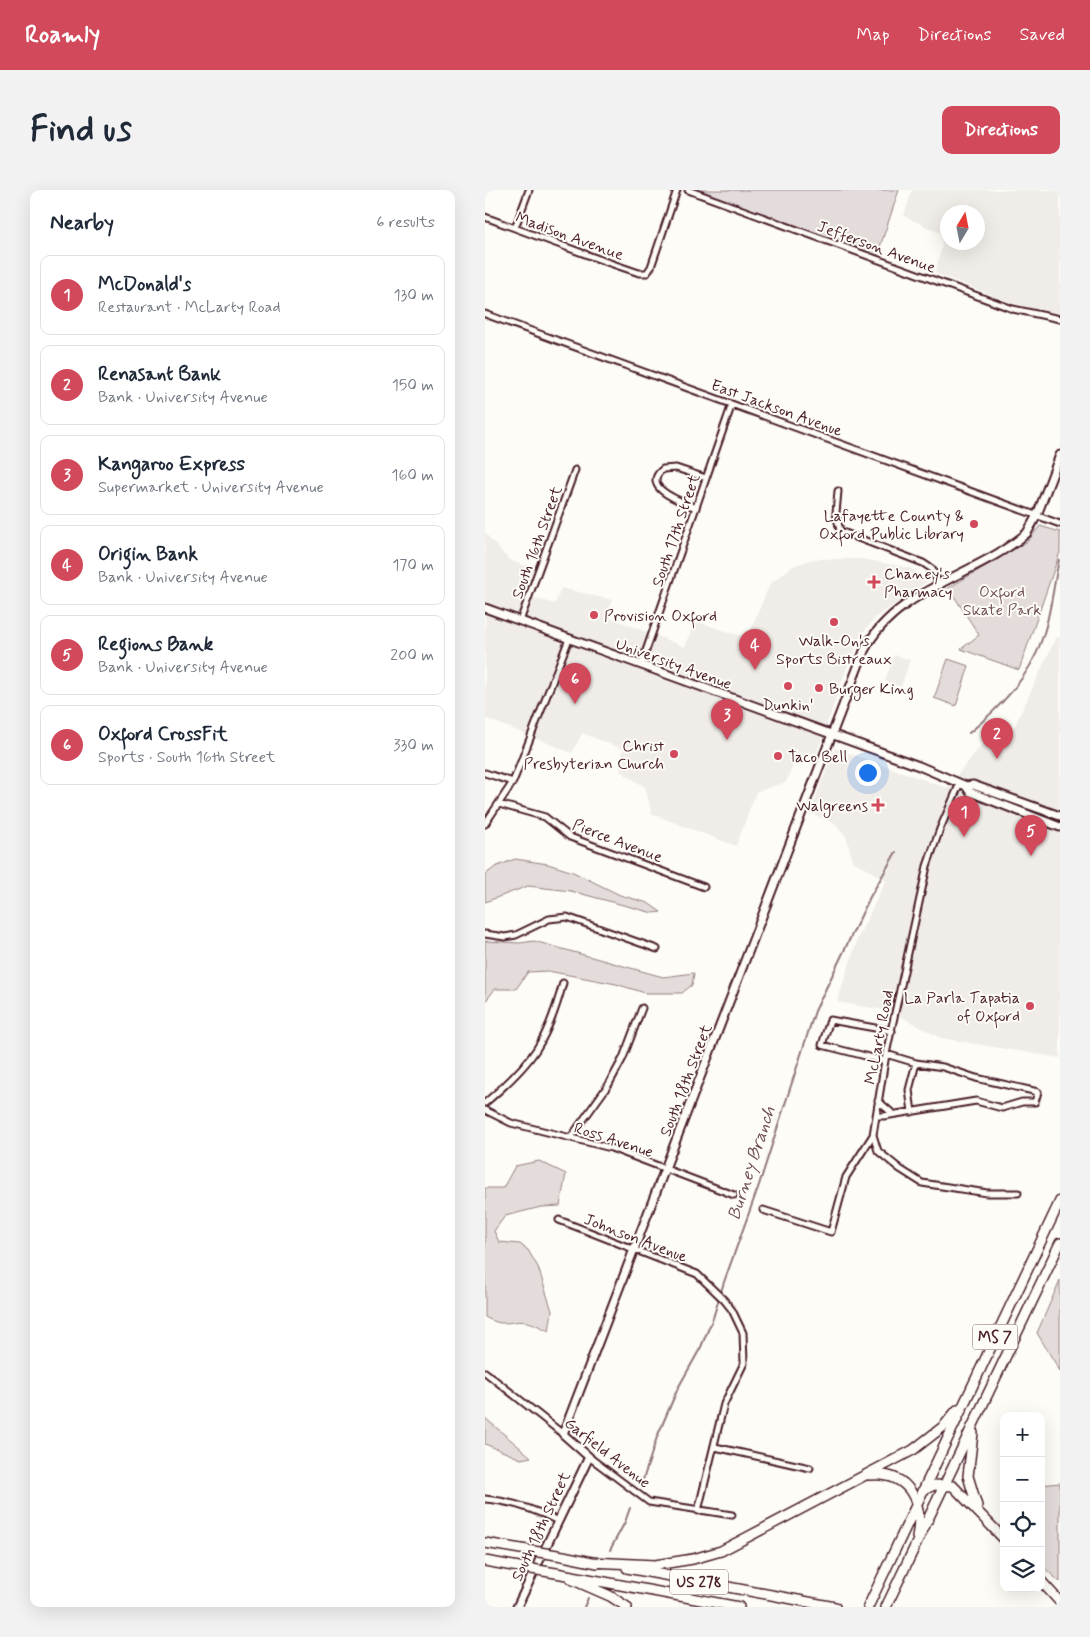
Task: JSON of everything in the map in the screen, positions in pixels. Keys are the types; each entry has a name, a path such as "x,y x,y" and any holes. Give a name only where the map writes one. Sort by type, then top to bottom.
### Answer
{"highway":[{"name":"MS 7","path":"868,1607 1060,1201"},
{"name":"MS 7","path":"886,1607 1060,1243"},
{"path":"591,1562 655,1565 708,1555 736,1544 927,1440 955,1413 975,1380"},
{"path":"976,1419 970,1447 968,1476 981,1513"},
{"path":"864,1476 878,1474 897,1479 906,1486 917,1503 919,1523 911,1556"},
{"path":"923,1491 934,1485 953,1486 1000,1534"},
{"name":"US 278","path":"485,1542 835,1607"},
{"name":"US 278","path":"485,1561 739,1607"},
{"path":"557,1574 610,1596 627,1607"},
{"path":"1045,1585 1060,1602"}],"street":[{"path":"515,228 529,190"},
{"name":"Madison Avenue","path":"485,217 639,273 647,273 651,268 677,190"},
{"name":"Jefferson Avenue","path":"688,190 1013,309 1060,320"},
{"name":"East Jackson Avenue","path":"485,314 1060,524"},
{"name":"South 17th Street","path":"641,665 732,404"},
{"name":"South 18th Street","path":"563,1434 873,634 893,612 1027,533 1037,516 1060,455"},
{"path":"696,508 662,491 656,484 656,479 658,473 663,469 676,468 706,478"},
{"name":"South 16th Street","path":"520,621 575,470"},
{"path":"838,491 836,513 840,531 923,563 932,569 940,586"},
{"name":"University Avenue","path":"485,608 833,735 963,785 973,785 1060,816"},
{"path":"485,824 513,782 569,639"},
{"path":"485,773 513,782"},
{"name":"University Avenue","path":"963,785 970,792 1060,827"},
{"name":"McLarty Road","path":"873,1135 886,1054 927,866 940,829 963,785"},
{"name":"Pierce Avenue","path":"499,804 545,817 570,837 704,887"},
{"path":"485,934 505,937 517,935 549,919 567,917 657,949"},
{"path":"485,1103 519,1075 547,1034 563,983"},
{"path":"571,1137 609,1084 623,1058 642,1008"},
{"path":"885,1061 822,1045 830,1020 892,1031"},
{"path":"876,1116 976,1101 1001,1108 1022,1102 1035,1102 1038,1092 976,1078 943,1066 916,1063 886,1054"},
{"path":"912,1112 909,1090 916,1063"},
{"path":"878,1101 893,1114"},
{"name":"Ross Avenue","path":"485,1110 511,1123 611,1148 734,1195"},
{"path":"873,1135 878,1151 900,1169 922,1183 987,1193 1018,1194"},
{"path":"763,1210 831,1232 846,1177 873,1135"},
{"name":"Johnson Avenue","path":"559,1220 697,1274 712,1287 732,1310 743,1333 744,1363 724,1404 698,1511"},
{"name":"Garfield Avenue","path":"485,1372 649,1502 732,1515"},
{"path":"715,1447 810,1468"},
{"name":"South 18th Street","path":"517,1607 589,1456"},
{"path":"485,1500 513,1503 535,1510 558,1521"}],"shaded area":[{"path":"912,190 1060,190 1060,313 1031,308 1007,301 935,273 941,250 985,250 985,205 940,205 940,233 904,216"},
{"path":"485,533 509,560 539,570 526,596 555,604 561,588 612,600 606,616 685,647 695,621 747,638 770,584 793,566 813,559 861,559 910,568 928,581 876,617 862,634 844,675 813,764 796,759 786,782 756,792 736,846 652,814 645,787 620,771 623,749 582,733 572,753 485,718"},
{"path":"1060,637 1060,1058 941,1038 890,1011 837,1002 858,938 886,880 853,861 846,836 834,823 810,813 835,748 947,788 983,743 1010,736 1056,638"},
{"path":"894,655 910,660 901,687 885,681"}],"green space":[{"path":"688,190 899,190 876,259"},
{"name":"Oxford Skate Park","path":"1040,526 1060,532 1060,552 1019,670 961,649 979,635 952,593 945,590 1028,541"},
{"path":"948,659 969,666 956,706 934,698"},
{"path":"515,859 548,864 573,872 620,895 648,903 661,912 653,913 571,891 528,886 485,902 485,875 495,867"},
{"path":"485,941 520,943 534,941 663,977 694,973 692,985 682,993 645,993 616,984 548,971 528,972 516,989 495,989 485,1002"},
{"path":"539,1161 566,1174 560,1206 541,1207 505,1216 494,1231 499,1242 520,1244 528,1250 538,1267 552,1311 549,1331 535,1324 521,1321 503,1323 492,1321 485,1317 485,1188 503,1188 515,1166"},
{"path":"1060,1280 1060,1371 1037,1333"},
{"path":"485,1418 531,1457 521,1459 485,1444"},
{"path":"1060,1483 1060,1582 1045,1569 1045,1485"}],"waterway":[{"name":"Burney Branch","path":"969,733 1012,691 1022,679 1037,653 1050,610 1059,560"},
{"name":"Burney Branch","path":"641,1486 657,1437 678,1388 701,1347 713,1318 759,1185 815,1011 870,897 896,852"},
{"name":"Burney Branch","path":"610,1550 625,1522 630,1508"},
{"name":"Burney Branch","path":"584,1607 588,1598"}],"place":[{"name":"Lafayette County & Oxford Public Library","path":"974,524"},
{"name":"Chaney's Pharmacy","path":"874,582"},
{"name":"Provision Oxford","path":"594,615"},
{"name":"Walk-On's Sports Bistreaux","path":"834,622"},
{"name":"Origin Bank","path":"755,670"},
{"name":"Dunkin'","path":"788,686"},
{"name":"Burger King","path":"819,688"},
{"name":"Oxford CrossFit","path":"575,704"},
{"name":"Kangaroo Express","path":"727,740"},
{"name":"Christ Presbyterian Church","path":"674,754"},
{"name":"Taco Bell","path":"778,756"},
{"name":"Renasant Bank","path":"997,759"},
{"name":"Walgreens","path":"878,805"},
{"name":"McDonald's","path":"964,837"},
{"name":"Regions Bank","path":"1031,856"},
{"name":"La Parla Tapatia of Oxford","path":"1030,1006"}]}
